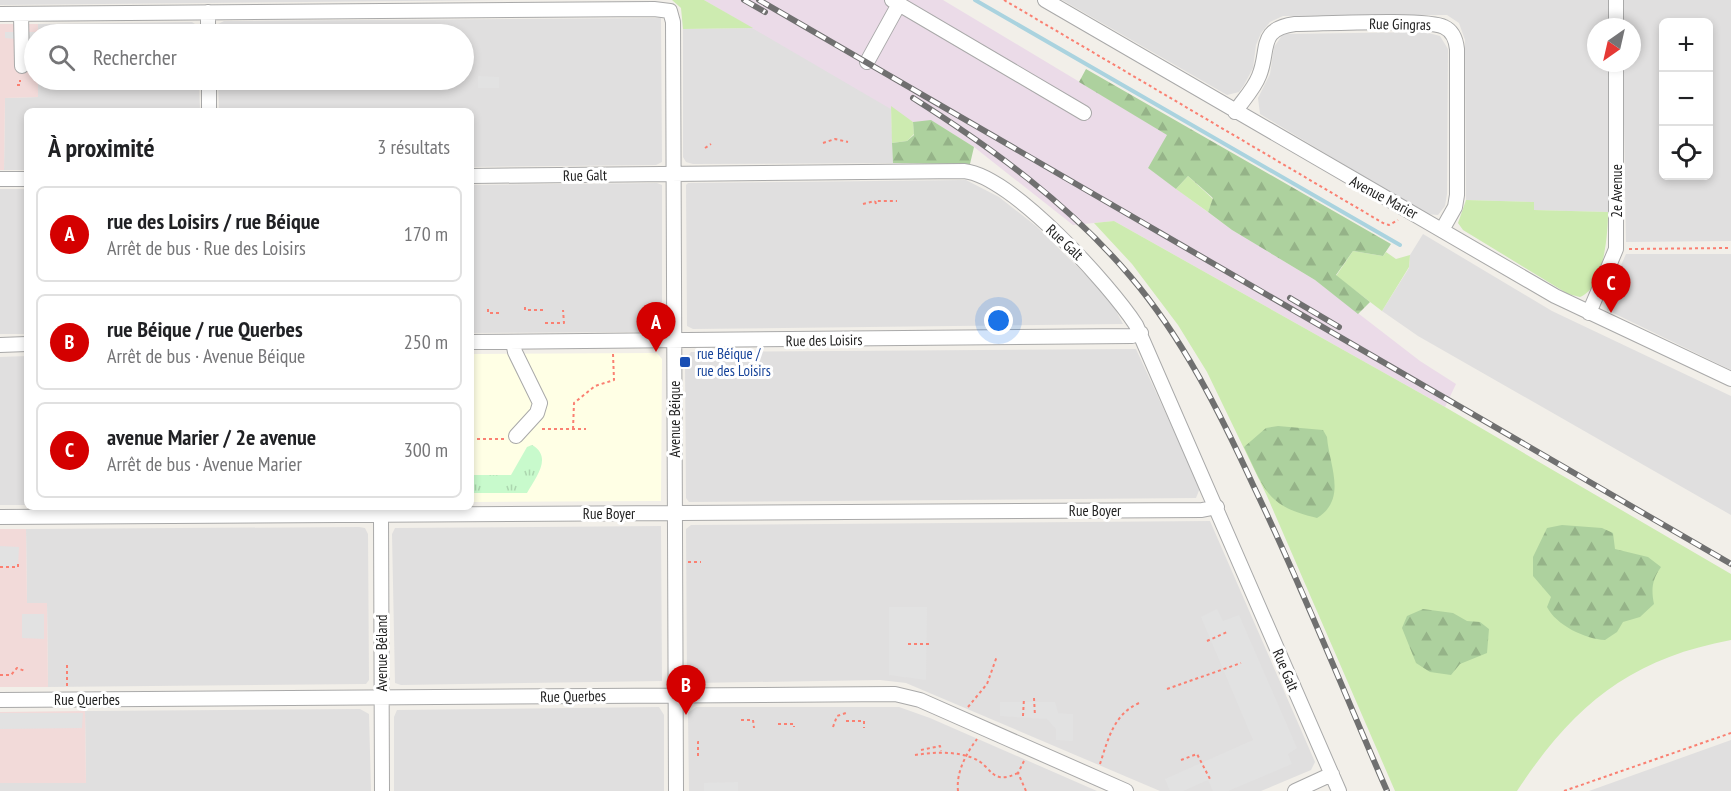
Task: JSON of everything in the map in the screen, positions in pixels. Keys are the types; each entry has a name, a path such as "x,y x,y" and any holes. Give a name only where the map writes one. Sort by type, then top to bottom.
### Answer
{"street":[{"name":"Avenue Marier","path":"1045,0 1379,196 1402,206 1555,296 1731,379"},
{"path":"1616,0 1616,18"},
{"path":"867,62 896,2 1084,113"},
{"name":"Avenue Béique","path":"208,12 643,9 670,11 673,22 676,791"},
{"path":"0,14 208,12 208,24"},
{"path":"21,14 22,66"},
{"name":"Rue Gingras","path":"1235,112 1259,76 1266,40 1279,27 1295,24 1417,23 1444,27 1452,34 1456,43 1457,195 1455,207 1443,230"},
{"name":"2e Avenue","path":"1588,313 1610,268 1616,249 1616,72"},
{"path":"208,90 209,108"},
{"name":"Rue Galt","path":"474,176 971,172 991,182 1029,209 1085,260 1118,298 1141,333 1339,791"},
{"path":"0,179 24,179"},
{"name":"Rue des Loisirs","path":"474,342 674,342 1132,336 1141,333"},
{"path":"513,342 515,352 540,403 537,413 516,436"},
{"path":"0,345 24,344"},
{"name":"Rue Boyer","path":"0,518 355,511 381,515 1202,510 1217,507"},
{"name":"Avenue Béland","path":"381,515 382,791"},
{"name":"Rue Querbes","path":"0,700 675,694 903,695 1126,791"},
{"path":"1295,791 1332,774"}],"path":[{"name":"Avenue Marier","path":"1004,0 1383,223 1394,223 1399,218"},
{"path":"1224,130 1227,125"},
{"path":"823,142 835,139 848,142"},
{"path":"705,148 711,144"},
{"path":"863,204 897,201"},
{"path":"1616,249 1731,248"},
{"path":"525,308 525,310 545,310"},
{"path":"488,309 488,313 502,312"},
{"path":"545,323 564,323 563,310"},
{"path":"573,429 574,403 594,386 614,380 613,352"},
{"path":"474,439 511,440 516,436 524,436 532,429 586,429"},
{"path":"0,567 18,567 18,562"},
{"path":"685,562 700,562"},
{"path":"1208,641 1227,632"},
{"path":"908,644 931,644"},
{"path":"967,709 987,684 997,656"},
{"path":"1167,689 1241,663"},
{"path":"67,665 67,688"},
{"path":"0,675 11,675 17,668 25,671"},
{"path":"1023,716 1024,698"},
{"path":"1034,698 1035,716"},
{"path":"1099,767 1116,722 1128,708 1139,703"},
{"path":"833,727 837,716 846,713"},
{"path":"741,720 753,720 754,728"},
{"path":"846,721 864,721 864,728"},
{"path":"778,724 794,724 794,727"},
{"path":"1564,791 1731,733"},
{"path":"958,791 959,773 978,737"},
{"path":"698,756 698,742 700,742"},
{"path":"921,750 940,746 942,751"},
{"path":"915,755 942,751 966,757 978,761 996,776 1002,778 1018,773 1026,758"},
{"path":"1181,760 1197,754 1210,779"},
{"path":"1018,773 1026,791"}],"shaded area":[{"path":"0,0 506,0 0,5"},
{"path":"704,0 943,0 1168,135 1148,168 1232,230 1315,280 1420,361 1456,384 1445,407 1114,221 1073,225 974,147 932,121 913,122"},
{"path":"1062,0 1608,0 1608,18 1587,18 1587,72 1608,72 1608,212 1534,210 1533,202 1466,200 1465,40 1459,23 1447,15 1283,16 1270,22 1261,33 1256,45 1253,68 1244,85 1239,92 1227,95"},
{"path":"1623,0 1731,0 1731,241 1626,242 1623,72 1641,72 1641,18 1623,18"},
{"path":"661,18 662,162 656,165 474,167 474,108 219,108 218,90 474,90 474,24 218,24 224,21"},
{"path":"192,22 195,24 38,24"},
{"path":"0,24 24,24 24,90 38,90 38,97 5,98 4,170 0,170"},
{"path":"753,28 891,106 893,163 693,164 686,162 683,157 683,29"},
{"path":"5,32 24,32 24,70 16,70 16,39 5,38"},
{"path":"1425,32 1440,36 1448,49 1447,194 1445,206 1438,215 1426,214 1260,114 1258,98 1270,74 1274,47 1283,34"},
{"path":"478,76 499,77 499,88 478,88"},
{"path":"38,90 199,90 200,108 24,108 24,170 4,170 5,98 38,97"},
{"path":"966,180 999,197 1036,226 1090,279 1115,309 1123,324 693,329 687,326 686,185 688,183"},
{"path":"657,183 662,185 662,328 650,332 474,333 474,185"},
{"path":"0,189 24,189 24,334 0,334"},
{"path":"1423,234 1552,311 1731,396 1731,515 1418,336 1382,311 1409,268 1410,255"},
{"path":"1626,254 1731,254 1731,370 1607,310 1606,299"},
{"path":"1136,349 1200,488 1196,498 689,502 686,498 685,361 691,352"},
{"path":"657,353 662,359 661,501 474,502 474,354"},
{"path":"24,356 24,505 0,505 0,357"},
{"path":"1210,521 1315,762 1311,770 1261,791 1160,791 906,683 880,680 694,683 687,677 686,529 691,525"},
{"path":"661,526 662,681 401,685 395,683 392,534 395,528"},
{"path":"365,528 368,534 369,680 366,684 48,687 47,604 27,604 26,529"},
{"path":"0,529 26,529 27,603 47,603 48,687 0,687"},
{"path":"0,546 19,547 18,567 0,567"},
{"path":"889,607 927,607 926,680 889,675"},
{"path":"1217,609 1223,621 1239,615 1297,748 1288,754 1292,764 1228,791 1213,791 1208,780 1183,791 1170,791 1165,779 1253,740 1201,617"},
{"path":"22,614 44,614 44,639 22,638"},
{"path":"1000,702 1055,702 1058,713 1073,714 1073,741 1056,740 1056,729 1047,719 1000,716"},
{"path":"659,707 664,715 664,791 394,791 394,717 397,710"},
{"path":"696,707 899,707 930,718 1097,791 689,791 688,713"},
{"path":"360,709 369,714 371,791 0,791 0,783 86,783 85,711"},
{"path":"85,711 86,783 0,783 0,712"},
{"path":"0,713 83,713 82,728 0,729"},
{"path":"1731,740 1731,791 1589,791"},
{"path":"738,782 738,791 704,791 704,783"}],"green space":[{"path":"672,0 704,0 753,28 683,29 681,8"},
{"path":"1086,69 1391,244 1383,256 1353,251 1336,275 1370,302 1358,314 1315,280 1232,230 1208,212 1213,198 1188,176 1176,189 1148,168 1167,135 1079,82"},
{"path":"891,106 913,122 914,134 907,141 892,143"},
{"path":"931,120 974,147 970,164 893,163 892,143 907,141 914,135 913,122"},
{"path":"1188,176 1213,199 1208,212 1176,189"},
{"path":"1466,200 1534,202 1534,210 1608,212 1603,259 1588,292 1580,297 1568,294 1463,230 1458,223"},
{"path":"1114,221 1445,407 1731,574 1731,640 1695,648 1662,660 1633,674 1607,691 1582,711 1560,734 1517,791 1395,791 1267,496 1207,372 1178,325 1132,264 1094,223"},
{"path":"1353,251 1383,256 1386,252 1396,259 1410,255 1409,267 1382,311 1336,276"},
{"path":"1278,426 1323,430 1327,437 1334,491 1332,501 1317,518 1287,508 1277,502 1257,475 1244,447 1266,428"},
{"path":"532,445 538,450 542,461 541,468 527,493 474,493 474,475 511,475 527,447"},
{"path":"1562,525 1602,528 1613,533 1615,549 1648,557 1661,567 1653,585 1654,604 1640,617 1623,622 1617,632 1605,640 1580,634 1557,620 1547,607 1551,597 1533,576 1533,557 1547,528"},
{"path":"1423,609 1453,613 1467,621 1480,622 1489,629 1487,653 1460,664 1451,675 1430,672 1416,663 1402,628 1407,616"}],"waterway":[{"path":"975,0 1400,245"}],"railway":[{"path":"744,0 765,12"},
{"path":"759,0 1731,564"},
{"path":"913,98 1000,157 1055,201 1130,276 1167,325 1184,350 1214,404 1241,459 1306,601 1387,791"},
{"path":"1290,298 1339,327"}],"place":[{"name":"avenue Marier / 2e avenue","path":"1611,313"},
{"name":"rue des Loisirs / rue Béique","path":"656,352"},
{"name":"rue Béique / rue des Loisirs","path":"685,362"},
{"name":"rue Béique / rue Querbes","path":"686,715"}]}
